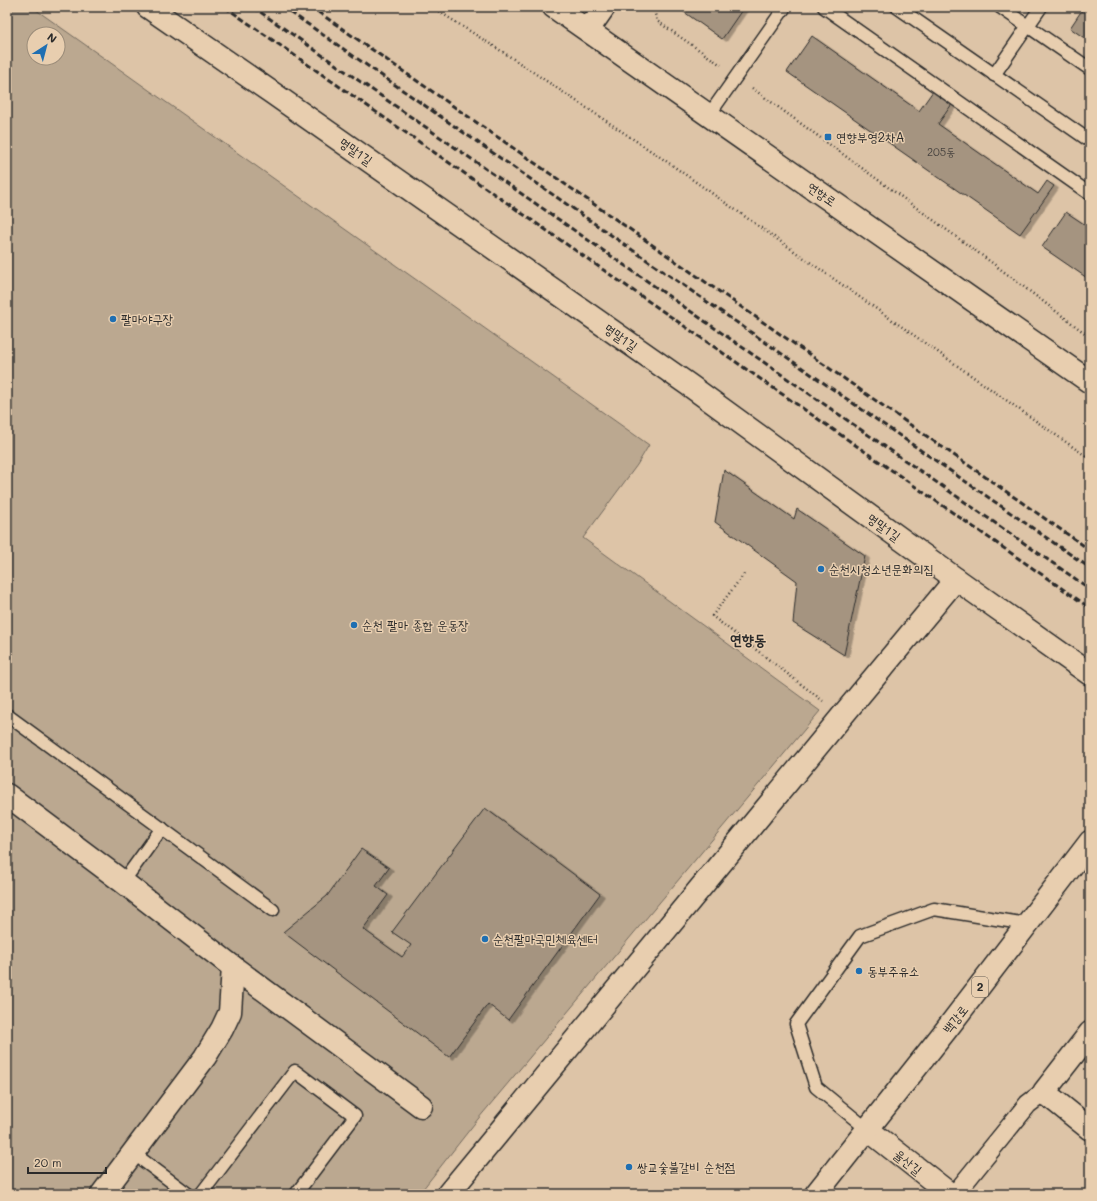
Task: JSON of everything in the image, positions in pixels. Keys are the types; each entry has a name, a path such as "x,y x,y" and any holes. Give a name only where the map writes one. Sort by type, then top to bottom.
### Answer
{"street":[{"name":"명말1길","path":"148,7 278,96 689,385 956,580 1090,674"},
{"name":"연향로","path":"554,7 1090,382"},
{"path":"588,30 604,7"},
{"path":"448,1194 956,580"},
{"path":"7,795 233,967 421,1106"},
{"name":"백강로","path":"816,1194 946,1030 1090,842"},
{"path":"102,1194 205,1057 222,1029 230,1012 233,967"},
{"path":"955,1194 1028,1104 1044,1092 1090,1033"},
{"path":"1044,1092 1090,1129"},
{"name":"율산길","path":"867,1129 950,1194"}],"lane":[{"path":"710,116 784,7"},
{"path":"824,7 1090,194"},
{"path":"897,7 1090,141"},
{"path":"1000,7 1090,69"},
{"path":"994,75 1041,7"},
{"path":"7,715 273,910"},
{"path":"123,882 162,828"},
{"path":"867,1129 816,1087 796,1024 860,936 934,909 1027,924"},
{"path":"201,1194 295,1071 355,1116 296,1194"},
{"path":"133,1153 188,1194"}],"path":[{"path":"432,7 666,161 1090,459"},
{"path":"654,7 657,21 736,76 995,265 1090,337"},
{"path":"744,574 712,616 843,715"}],"shaded area":[{"name":"순천 팔마 종합 운동장","path":"7,7 32,7 59,26 26,26 26,66 66,66 66,31 649,445 637,465 583,538 820,711 478,1119 419,1194 7,1194"}],"building":[{"path":"677,7 744,7 722,39"},
{"path":"1084,7 1090,7 1090,42 1070,28"},
{"path":"812,36 919,111 933,91 952,104 938,124 1038,194 1047,181 1054,186 1020,234 787,72"},
{"path":"1066,212 1090,228 1090,280 1042,247"},
{"name":"순천시청소년문화의집","path":"724,470 794,519 797,509 865,556 844,655 793,623 797,581 715,522"},
{"name":"순천팔마국민체육센터","path":"485,808 600,894 508,1020 488,1004 449,1057 283,932 327,896 361,849 389,868 376,886 388,895 363,929 402,957 411,945 392,932"}],"railway":[{"path":"225,7 1090,608"},
{"path":"253,7 1090,589"},
{"path":"283,7 1090,568"},
{"path":"311,7 1090,550"}],"place":[{"name":"연향부영2차A","path":"828,137"},
{"name":"팔마야구장","path":"113,319"},
{"name":"순천시청소년문화의집","path":"821,569"},
{"name":"순천 팔마 종합 운동장","path":"354,625"},
{"name":"순천팔마국민체육센터","path":"485,939"},
{"name":"동부주유소","path":"859,971"},
{"name":"쌍교숯불갈비 순천점","path":"629,1167"}],"district":[{"name":"연향동","path":"748,640"}]}
